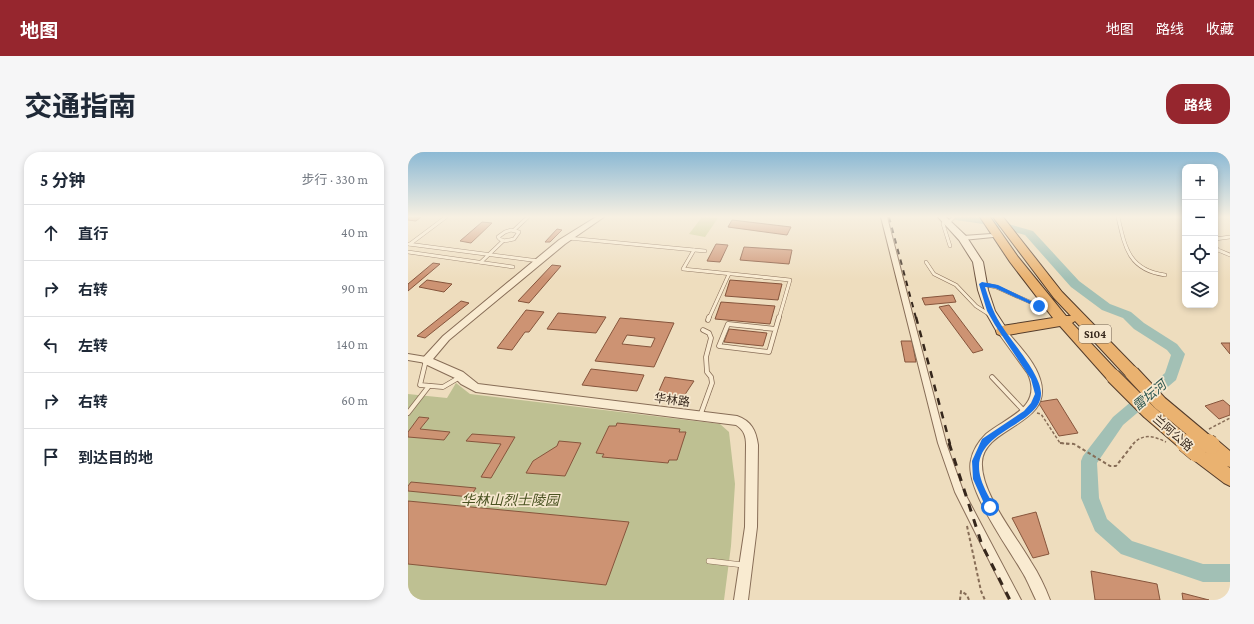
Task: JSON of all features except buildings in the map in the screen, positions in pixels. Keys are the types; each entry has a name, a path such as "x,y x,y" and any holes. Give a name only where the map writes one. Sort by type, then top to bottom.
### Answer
{"highway":[{"name":"兰阿公路","path":"998,238 1041,302 1063,321 1113,376 1149,412 1197,453 1230,478"},
{"name":"兰阿公路","path":"1015,238 1058,295 1160,403 1230,460"},
{"path":"1002,331 1080,318"}],"main road":[{"path":"963,238 978,262 982,284 994,317 1002,331"}],"street":[{"path":"426,360 446,338 568,238"},
{"path":"890,238 942,443 958,489 1015,600"},
{"path":"1002,331 1034,378 1038,394 1034,404 1028,411 985,441 976,461 977,479 990,507 1028,569 1043,600"},
{"name":"华林路","path":"408,357 426,360 461,377 476,388 700,416 744,423 751,433 752,445 751,527 741,600"}],"lane":[{"path":"409,244 417,238"},
{"path":"498,238 503,241"},
{"path":"481,262 503,241 515,238"},
{"path":"568,238 705,251"},
{"path":"947,238 950,246"},
{"path":"1123,238 1132,260 1149,272 1165,275"},
{"path":"409,244 540,261"},
{"path":"694,250 683,269 790,280 768,352 719,346 728,324 775,329"},
{"path":"1218,250 1230,255"},
{"path":"408,252 513,267"},
{"path":"926,262 934,274 956,285 976,306 994,317"},
{"path":"708,320 729,274"},
{"path":"982,284 996,287 1041,302"},
{"path":"700,416 712,382 711,377 707,372 706,356 711,338 709,333 703,330"},
{"path":"426,360 420,385 443,387 461,377"},
{"path":"992,377 1028,411"},
{"path":"408,413 429,386"},
{"path":"709,561 746,565"}],"path":[{"path":"1028,411 1041,414 1060,443 1074,444 1110,466"},
{"path":"966,522 981,591 985,600"},
{"path":"960,600 961,591 967,595 969,600"}],"green space":[{"name":"华林山烈士陵园","path":"456,383 470,394 720,424 729,432 735,484 731,546 724,600 408,600 408,394 447,398"}],"waterway":[{"name":"雷坛河","path":"1033,238 1075,284 1106,307 1127,315 1139,326 1172,347 1178,354 1171,376 1118,421 1089,461 1090,498 1101,525 1127,548 1203,573 1230,573"}],"railway":[{"path":"895,238 916,318"},
{"path":"916,317 950,444"},
{"path":"949,443 982,545 1010,600"}],"route":[{"path":"990,507 977,479 976,461 985,441 1026,413 1034,404 1038,394 1034,378 997,324 990,311 982,284 1015,294 1039,306"}]}
